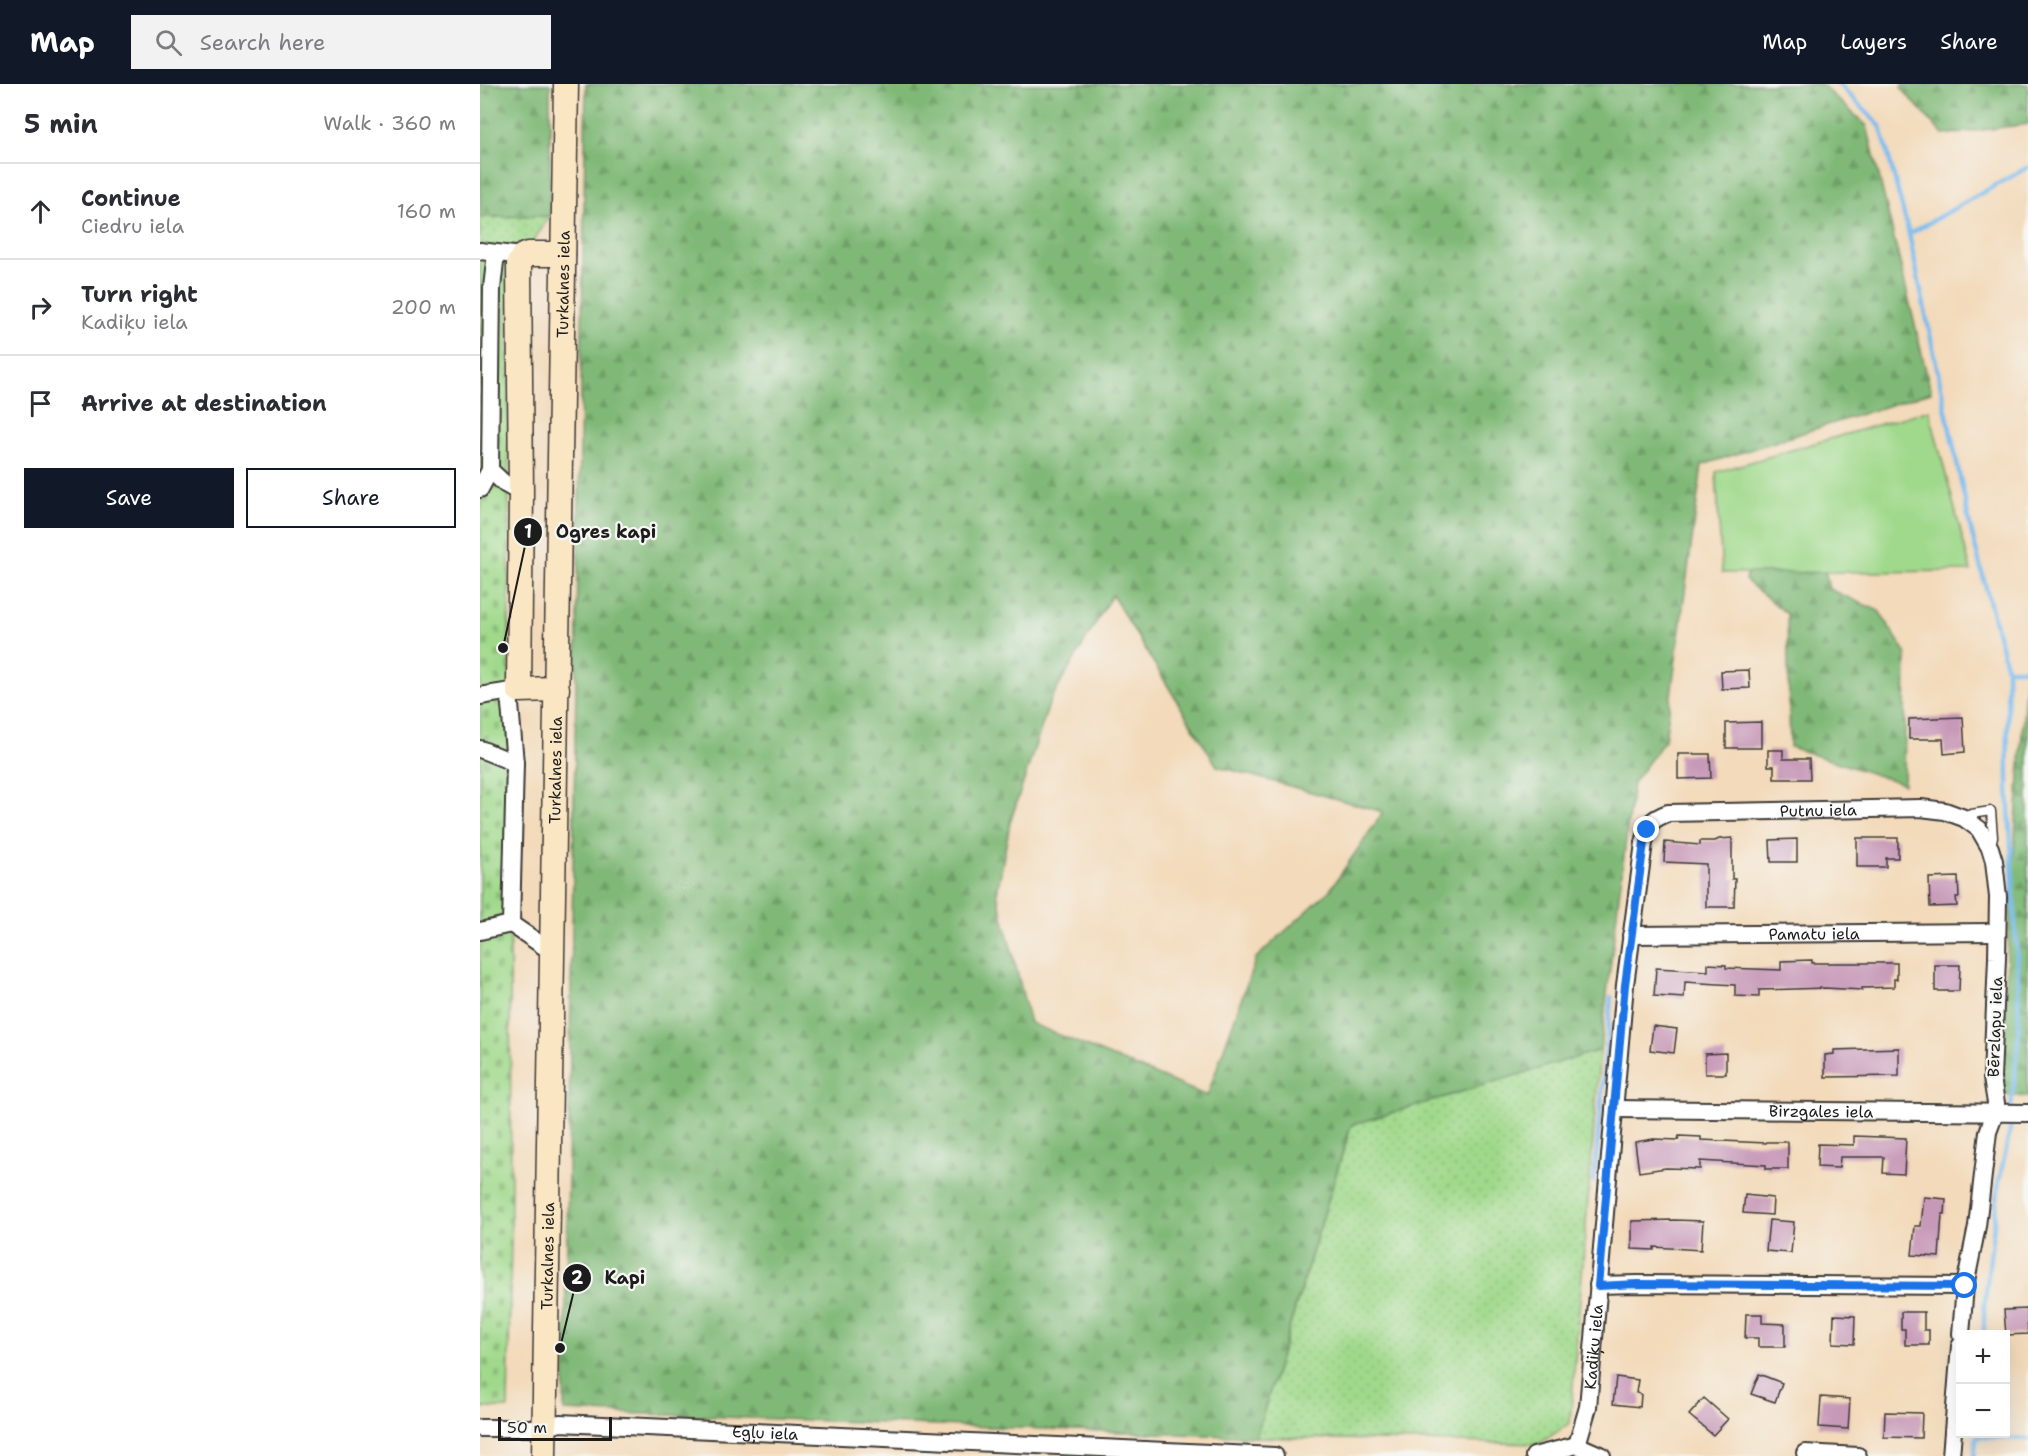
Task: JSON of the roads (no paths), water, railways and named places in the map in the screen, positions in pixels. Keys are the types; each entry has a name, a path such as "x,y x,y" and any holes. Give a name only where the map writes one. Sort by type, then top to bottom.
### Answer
{"main road":[{"name":"Turkalnes iela","path":"544,1456 566,84"},
{"path":"557,689 514,691 521,493 519,263 523,256 563,254"}],"street":[{"path":"480,489 490,470 492,288 488,252 523,256"},
{"path":"490,470 505,484 521,493"},
{"path":"480,696 514,691 516,763 511,924"},
{"path":"480,749 516,763"},
{"name":"Putnu iela","path":"1654,818 1668,813 1921,808 1945,811 1964,818 1979,829"},
{"name":"Kadiķu iela","path":"1577,1445 1588,1407 1631,935 1644,843 1647,830 1654,818"},
{"name":"Bērzlapu iela","path":"1961,1330 1965,1286 1977,1226 1988,1132 1996,1103 1992,1077 1997,932 1996,879 1990,848 1979,829"},
{"path":"480,931 511,924 552,952"},
{"name":"Pamatu iela","path":"1631,935 1997,932"},
{"name":"Birzgales iela","path":"1614,1108 2028,1113"},
{"path":"1598,1286 1649,1284 1965,1286"},
{"path":"1951,1456 1957,1384"},
{"name":"Egļu iela","path":"480,1428 544,1428 561,1423 1063,1451 1275,1456"},
{"path":"1534,1456 1577,1445 1602,1456"},
{"path":"1805,1453 1858,1456"}],"lane":[{"path":"1964,818 1971,814 1992,811 1993,837 1990,848"}],"waterway":[{"path":"1839,84 1881,127 1909,234 1971,530 2007,669 2008,788 2019,1033 2011,1108"},
{"path":"1909,234 2028,167"},
{"path":"2007,669 2028,669"},
{"path":"1594,1181 1611,997"},
{"path":"1984,1330 1984,1309 1999,1181 2011,1116"},
{"path":"1974,1456 1977,1438"},
{"path":"2002,1438 2028,1439"}],"place":[{"name":"Ogres kapi","path":"503,648"},
{"name":"Kapi","path":"560,1348"}]}
